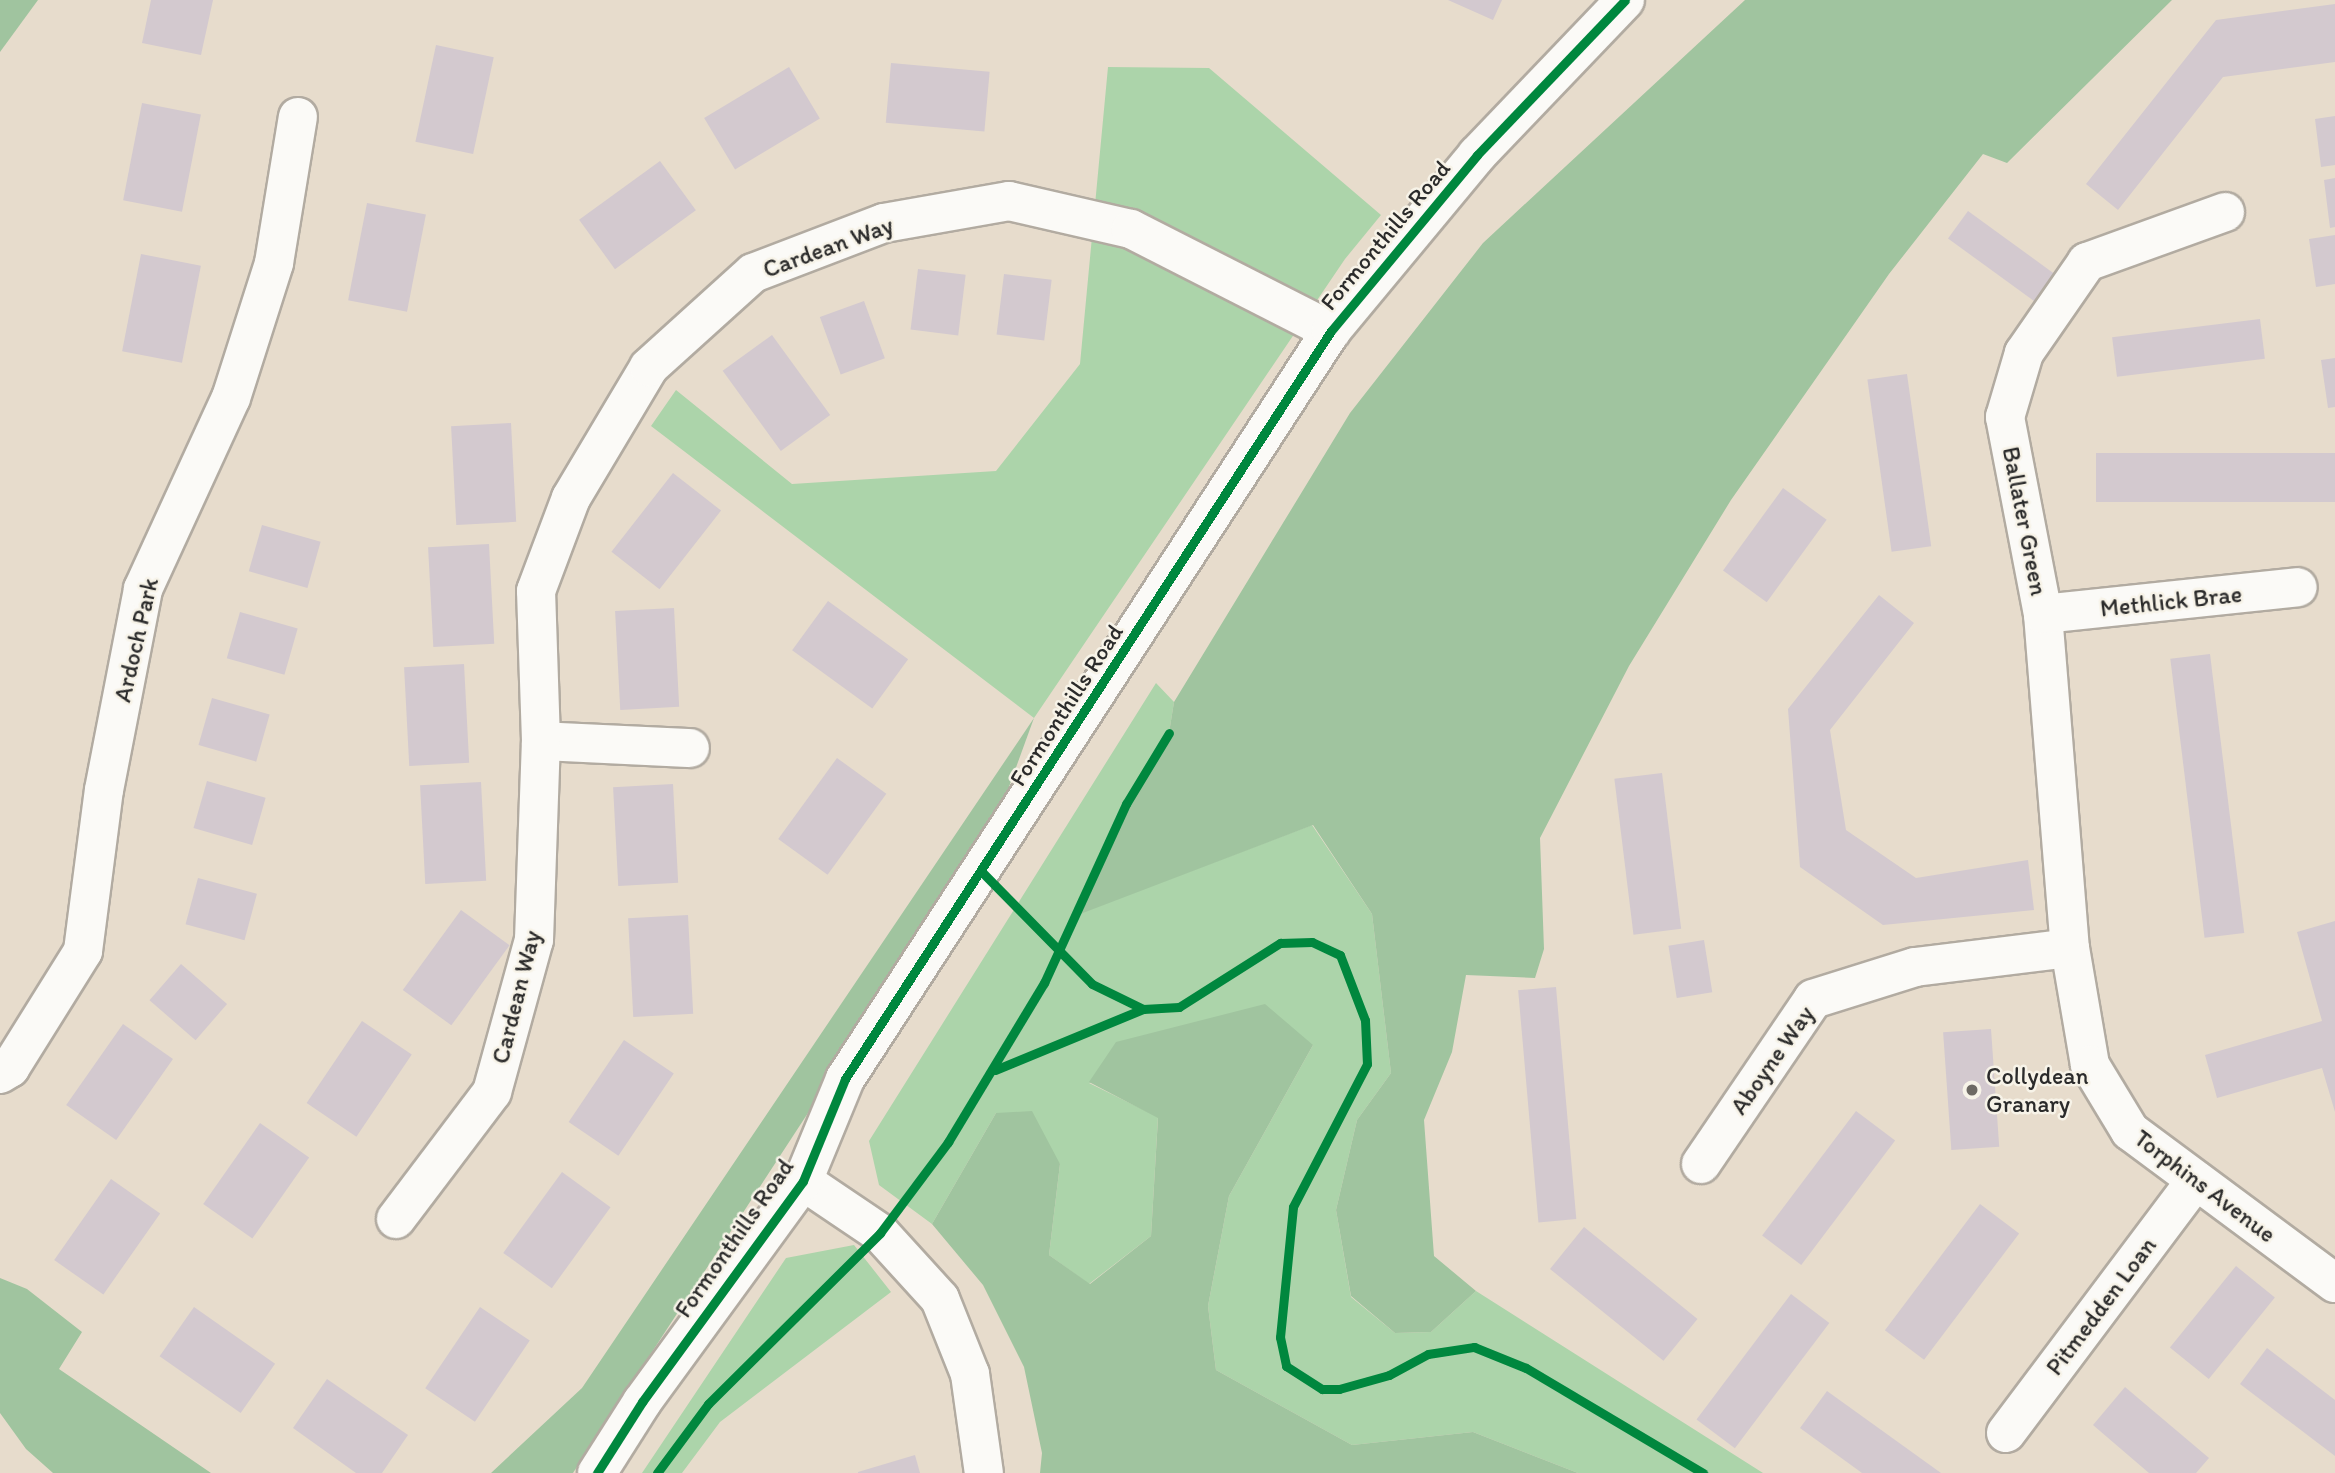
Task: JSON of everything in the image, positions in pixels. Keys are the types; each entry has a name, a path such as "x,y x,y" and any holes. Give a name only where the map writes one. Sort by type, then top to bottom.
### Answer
{"street":[{"name":"Formonthills Road","path":"597,1473 642,1402 803,1181 845,1079 1331,331 1477,155 1625,0"},
{"name":"Ardoch Park","path":"0,1074 10,1068 83,951 104,790 143,589 231,398 274,264 298,117"},
{"name":"Cardean Way","path":"396,1219 492,1092 534,940 541,741 536,591 571,498 649,367 753,274 884,223 1009,201 1131,229 1331,331"},
{"name":"Ballater Green","path":"2070,948 2043,614 2005,417 2024,353 2087,262 2225,212"},
{"name":"Methlick Brae","path":"2043,614 2298,587"},
{"path":"541,741 690,748"},
{"name":"Aboyne Way","path":"1701,1164 1813,999 1915,967 2070,948"},
{"name":"Torphins Avenue","path":"2070,948 2090,1065 2130,1131 2335,1283"},
{"name":"Pitmedden Loan","path":"2006,1433 2196,1180"},
{"path":"803,1181 880,1233 940,1298 970,1374 984,1473"}],"green space":[{"path":"0,0 38,0 0,52"},
{"path":"1745,0 2172,0 2007,163 1983,154 1889,274 1731,500 1629,666 1540,838 1544,949 1535,978 1466,975 1452,1052 1424,1120 1434,1256 1476,1291 1431,1332 1395,1333 1351,1296 1336,1210 1357,1120 1391,1073 1372,914 1313,825 1075,916 1126,804 1169,733 1174,702 1350,413 1483,243"},
{"path":"1108,67 1209,68 1381,215 1345,259 1034,718 651,426 676,390 792,484 996,471 1080,364"},
{"path":"1156,683 1174,702 1169,733 1126,804 1075,915 1312,825 1372,914 1391,1073 1357,1120 1336,1210 1351,1297 1395,1333 1431,1332 1476,1291 1763,1473 1578,1473 1473,1432 1352,1445 1216,1370 1208,1306 1229,1196 1313,1045 1089,1083 1158,1117 1151,1236 1089,1284 1049,1255 1060,1164 996,1113 932,1224 879,1185 869,1141"},
{"path":"1034,718 994,828 573,1473 491,1473 582,1388"},
{"path":"1265,1004 1313,1045 1229,1196 1208,1306 1216,1370 1352,1445 1473,1432 1578,1473 1040,1473 1042,1453 1024,1367 983,1285 932,1224 996,1113 1032,1111 1060,1164 1049,1255 1090,1284 1151,1236 1158,1118 1089,1082 1116,1042"},
{"path":"854,1245 891,1292 720,1422 682,1473 642,1473 786,1258"},
{"path":"0,1278 27,1289 82,1332 59,1369 211,1473 53,1473 26,1449 0,1413"}],"building":[{"path":"151,0 213,0 201,55 142,43"},
{"path":"1448,0 1502,0 1493,20"},
{"path":"2335,4 2335,62 2223,77 2118,210 2086,184 2216,20"},
{"path":"436,45 494,57 473,154 415,142"},
{"path":"891,63 990,72 984,131 886,123"},
{"path":"789,67 820,118 735,169 704,118"},
{"path":"142,103 201,114 182,212 123,200"},
{"path":"2335,116 2335,165 2321,167 2315,119"},
{"path":"660,161 696,210 615,269 579,220"},
{"path":"2335,178 2335,227 2330,228 2324,180"},
{"path":"367,203 426,214 407,312 348,300"},
{"path":"1968,211 2057,276 2037,303 1948,239"},
{"path":"2335,235 2335,284 2316,287 2309,239"},
{"path":"141,254 201,266 182,363 122,351"},
{"path":"918,269 966,275 958,335 911,330"},
{"path":"1004,274 1052,280 1044,340 997,335"},
{"path":"864,301 885,358 841,374 820,317"},
{"path":"2260,319 2265,359 2117,377 2112,337"},
{"path":"772,335 830,415 781,451 723,371"},
{"path":"2335,358 2335,407 2328,408 2321,360"},
{"path":"1907,374 1931,546 1892,552 1867,380"},
{"path":"511,423 516,522 456,525 451,426"},
{"path":"2096,453 2335,453 2335,502 2096,502"},
{"path":"673,473 721,511 660,589 611,552"},
{"path":"1783,488 1827,520 1767,602 1723,571"},
{"path":"262,525 321,542 307,588 249,571"},
{"path":"489,544 494,644 433,647 428,547"},
{"path":"1879,595 1914,623 1830,730 1846,830 1916,878 2028,860 2034,910 1883,925 1800,867 1788,709"},
{"path":"828,601 908,659 872,709 792,650"},
{"path":"674,608 679,707 620,710 615,611"},
{"path":"240,612 298,629 284,675 227,658"},
{"path":"2210,654 2244,933 2205,938 2170,659"},
{"path":"464,664 469,763 409,766 404,667"},
{"path":"212,698 270,715 256,762 198,745"},
{"path":"837,758 886,794 828,875 778,839"},
{"path":"1662,773 1681,929 1633,935 1614,779"},
{"path":"207,781 266,798 252,845 193,828"},
{"path":"481,782 486,881 425,884 420,785"},
{"path":"673,784 678,883 618,886 613,787"},
{"path":"198,878 257,894 244,940 186,924"},
{"path":"461,910 510,945 451,1025 403,990"},
{"path":"688,915 693,1014 633,1017 628,918"},
{"path":"2335,921 2335,1112 2322,1068 2217,1098 2205,1055 2322,1021 2297,932"},
{"path":"1704,940 1712,992 1677,998 1668,946"},
{"path":"181,964 227,1004 196,1040 150,1000"},
{"path":"1556,987 1576,1219 1538,1222 1518,990"},
{"path":"362,1021 412,1055 356,1137 307,1103"},
{"path":"123,1024 173,1059 116,1140 66,1105"},
{"name":"Collydean Granary","path":"1991,1029 1999,1147 1951,1150 1943,1032"},
{"path":"624,1040 674,1074 618,1156 569,1122"},
{"path":"1856,1111 1895,1140 1801,1265 1762,1236"},
{"path":"260,1123 309,1157 252,1239 203,1204"},
{"path":"562,1172 611,1207 552,1288 503,1253"},
{"path":"111,1179 160,1213 103,1295 54,1260"},
{"path":"1980,1204 2019,1233 1924,1360 1885,1330"},
{"path":"1584,1227 1697,1319 1663,1361 1550,1269"},
{"path":"2236,1266 2275,1297 2209,1379 2170,1348"},
{"path":"1791,1294 1829,1323 1735,1448 1697,1419"},
{"path":"194,1307 275,1364 241,1413 160,1356"},
{"path":"480,1307 530,1341 475,1422 425,1388"},
{"path":"2267,1348 2335,1400 2335,1456 2240,1384"},
{"path":"327,1379 408,1435 382,1473 356,1473 293,1428"},
{"path":"2125,1387 2209,1458 2196,1473 2149,1473 2093,1425"},
{"path":"1827,1391 1941,1473 1862,1473 1800,1428"},
{"path":"915,1455 920,1473 858,1473 858,1472"}],"cycle path":[{"path":"597,1473 642,1402 803,1181 845,1079 1331,331 1477,155 1625,0"},
{"path":"657,1473 708,1404 880,1233 948,1142 1044,983 1126,804 1169,733"},
{"path":"981,871 1092,984 1143,1009 1179,1007 1280,943 1312,942 1340,955 1365,1020 1367,1064 1293,1207 1280,1337 1286,1366 1322,1389 1339,1389 1389,1375 1428,1354 1474,1347 1526,1368 1703,1473"},
{"path":"995,1070 1143,1009"}],"place":[{"name":"Collydean Granary","path":"1972,1090"}]}
